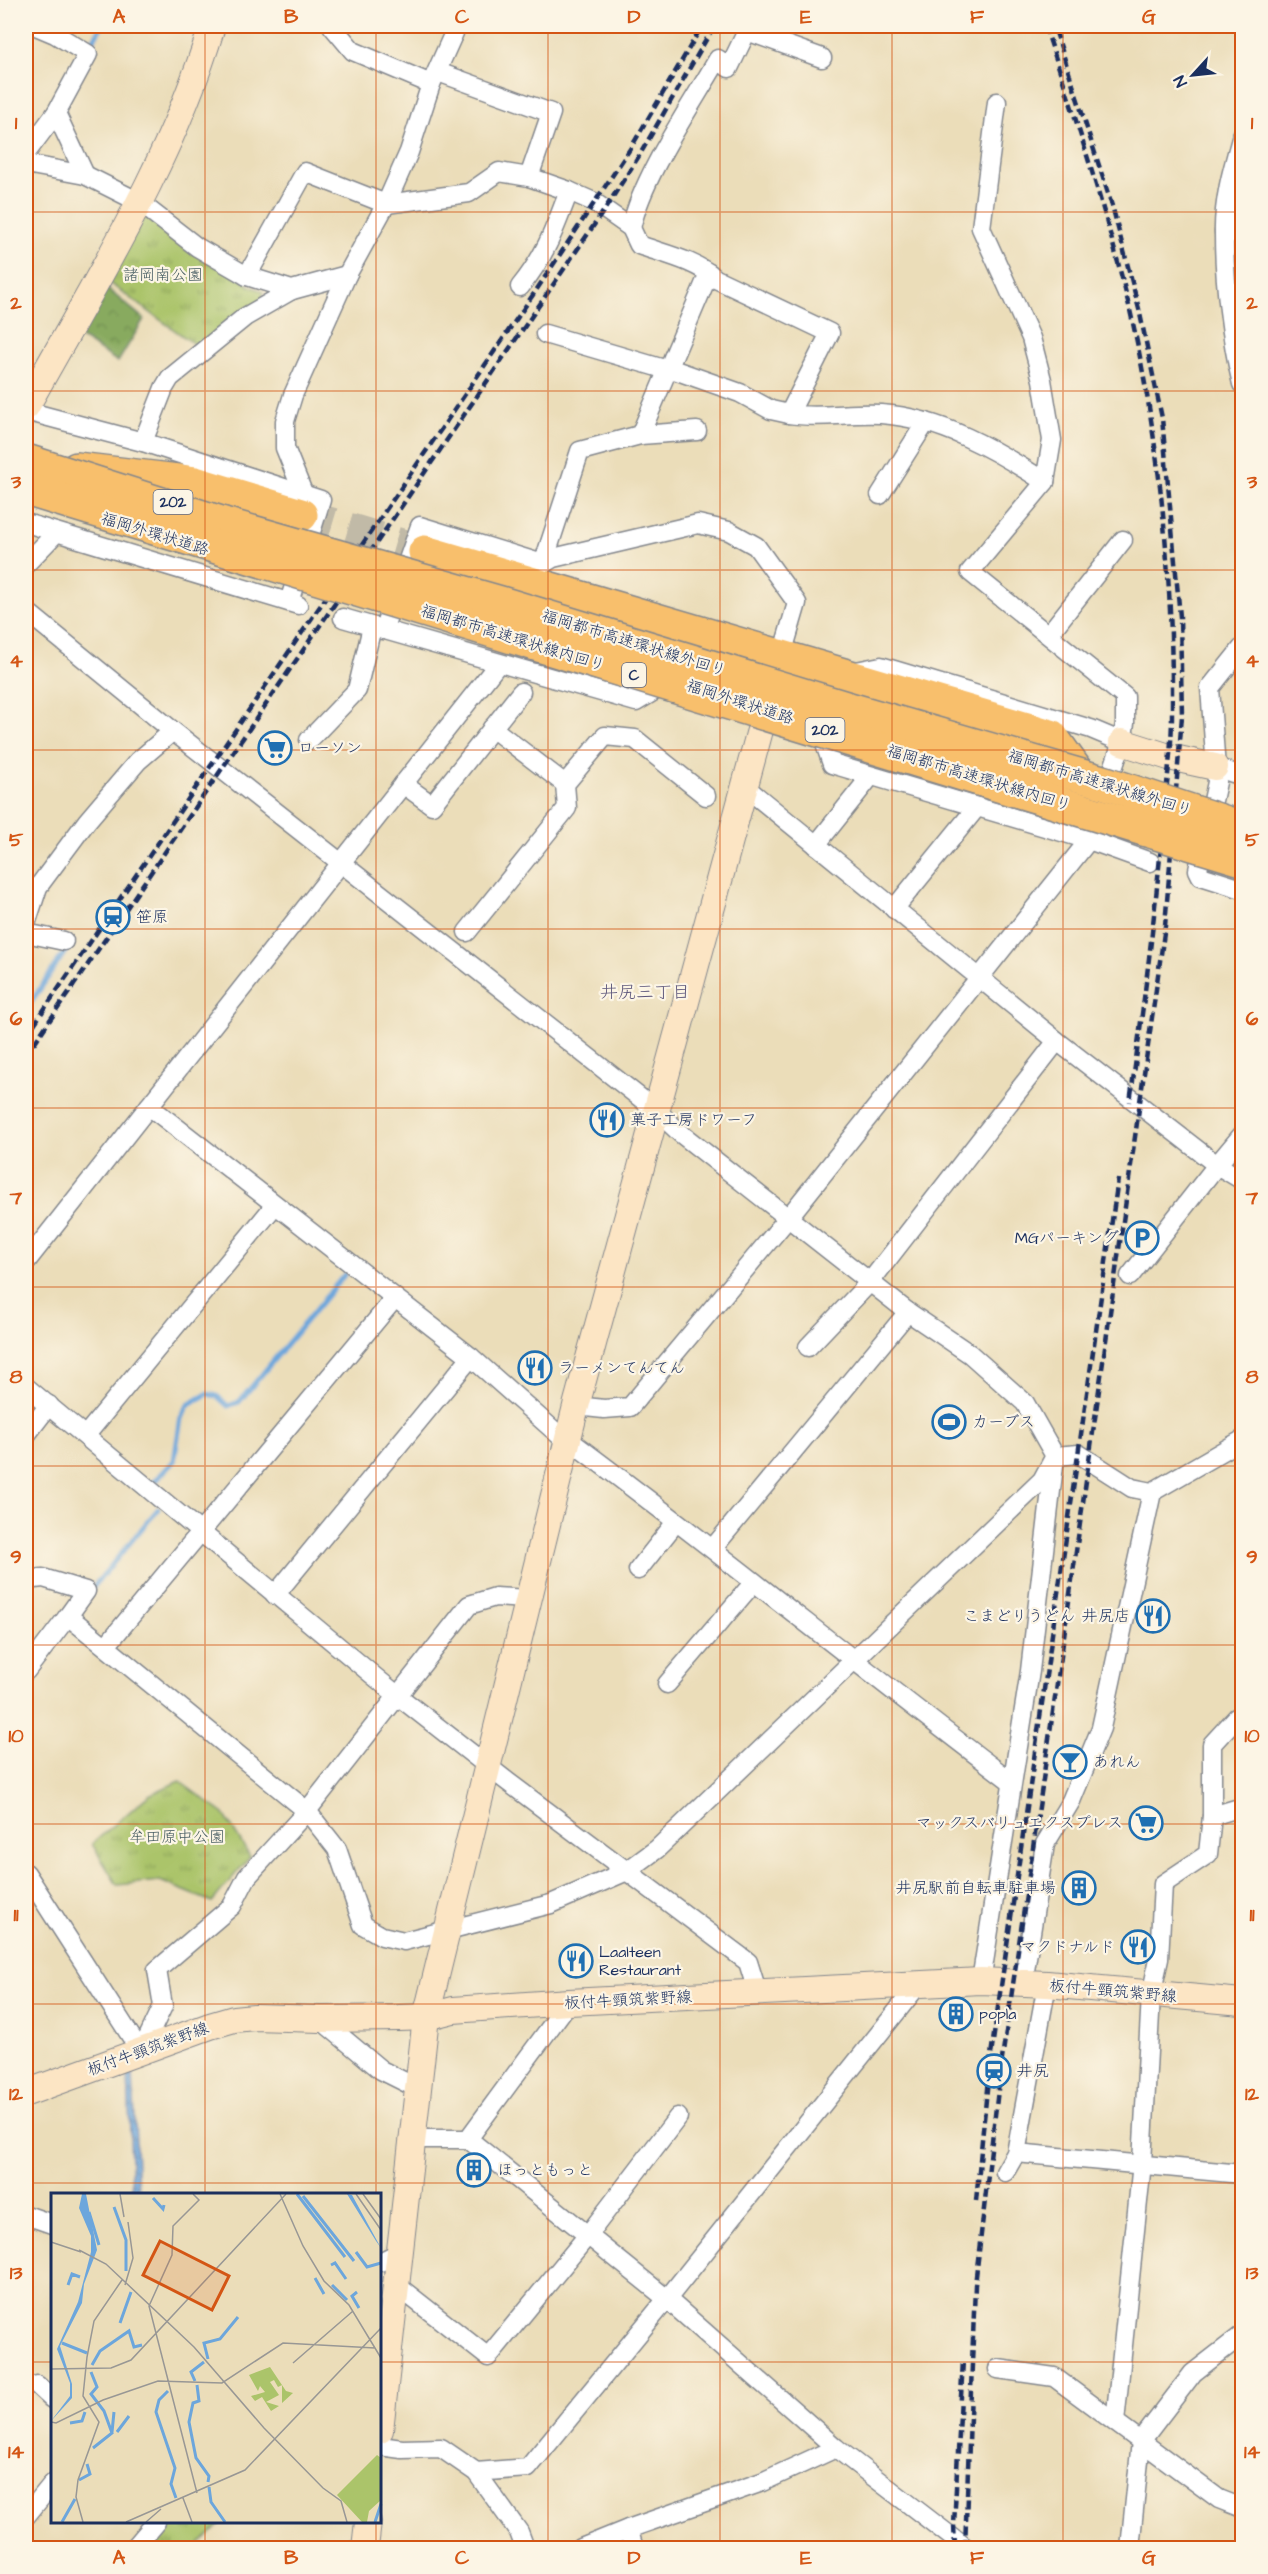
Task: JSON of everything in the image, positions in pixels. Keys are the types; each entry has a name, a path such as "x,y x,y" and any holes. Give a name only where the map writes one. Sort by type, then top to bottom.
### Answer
{"highway":[{"path":"34,462 195,483 300,516"},
{"name":"福岡都市高速環状線外回り","path":"34,462 224,524 501,603 846,708 1106,783 1242,826"},
{"name":"福岡都市高速環状線内回り","path":"26,489 1242,858"},
{"name":"福岡外環状道路","path":"26,495 291,594"},
{"path":"421,564 769,695 826,747 978,793"},
{"name":"福岡外環状道路","path":"387,623 523,647 679,683"},
{"path":"679,683 709,708 769,695 838,674 1051,736 1094,804"},
{"name":"福岡外環状道路","path":"769,695 1094,804 1206,830 1242,826"},
{"name":"福岡外環状道路","path":"769,695 978,793 1094,804"},
{"name":"福岡外環状道路","path":"1206,830 1242,858"}],"street":[{"path":"26,153 56,113 88,54 55,34 36,26"},
{"path":"212,26 194,82 139,202 26,409 143,442 300,516"},
{"path":"332,26 353,51 551,113 530,177"},
{"path":"300,516 285,448 285,422 293,395 348,275 386,204 409,152 434,78 457,26"},
{"path":"631,228 635,210 657,166 718,59 729,68 747,31 822,58"},
{"path":"576,1406 604,1409 630,1407 788,1218 980,978 1094,804 1122,742 1125,696 970,572 1045,482 1052,440 1031,338 981,228 997,102"},
{"path":"56,113 85,175"},
{"path":"1242,135 1231,175 1224,232 1230,311 1242,384"},
{"path":"26,164 85,175 139,202 197,247 247,276 292,290"},
{"path":"247,276 305,172 386,204 469,193 499,172 530,177 599,205 631,228 639,245 710,273 716,279 830,333 789,414"},
{"path":"520,286 538,264 550,241 569,191"},
{"path":"1224,232 1242,234"},
{"path":"640,435 710,273"},
{"path":"143,442 164,388 171,378 244,317 292,290 348,275"},
{"path":"545,334 664,369 669,368 740,393 771,410 807,417 881,414 926,422 958,433 999,453 1045,482"},
{"path":"880,495 926,422"},
{"path":"543,564 580,451 640,435 697,431"},
{"path":"26,523 56,533 291,594 321,500 300,516"},
{"path":"309,740 357,690 387,623 420,526 543,564 553,558 698,524 729,531 756,546 797,603 769,695 576,1406 426,2017 412,2139 389,2258 395,2284 381,2420"},
{"path":"26,564 56,533"},
{"path":"1049,634 1123,540"},
{"path":"26,611 173,731 657,1111 680,1133 908,1312 970,1354 1025,1403 1055,1456 1030,1671 981,1981"},
{"path":"343,618 387,623 498,664 636,702 679,683"},
{"path":"1242,648 1210,688 1217,782 1198,870 1201,876 1242,889"},
{"path":"26,1262 498,664"},
{"path":"838,674 881,666 1091,729 1169,757 1215,767 1242,776"},
{"path":"403,784 432,805 521,692"},
{"path":"492,728 565,784"},
{"path":"26,924 38,887 87,821 138,761 173,731"},
{"path":"467,932 567,808 565,784 605,736 635,739 705,796"},
{"path":"826,747 832,764 871,776 978,793 894,909"},
{"path":"816,845 871,776"},
{"path":"744,786 1057,1041 1217,1165 1242,1180"},
{"path":"1094,804 1150,862"},
{"path":"26,933 64,941"},
{"path":"808,1347 870,1282 1057,1041"},
{"path":"149,1106 471,1357 559,1435 569,1440 713,1548 854,1661 1012,1782"},
{"path":"1130,1276 1242,1135"},
{"path":"86,1436 275,1205"},
{"path":"106,1646 396,1298"},
{"path":"713,1548 908,1312"},
{"path":"275,1595 471,1357"},
{"path":"26,1387 398,1695 748,1962 758,1994"},
{"path":"26,1435 49,1406"},
{"path":"1055,1456 1079,1454 1132,1488 1152,1492 1242,1440"},
{"path":"68,1616 307,1811 337,1849 363,1925 382,1936 404,1941 551,1904 627,1871 657,1849 1042,1480 1055,1456"},
{"path":"1005,2172 1016,2153 1035,1984 1045,1844 1071,1801 1101,1728 1152,1492"},
{"path":"638,1570 676,1522"},
{"path":"26,1580 43,1578 86,1591 26,1671"},
{"path":"667,1684 754,1582"},
{"path":"141,2052 163,2006 157,1970 232,1906 247,1877 307,1811 469,1605 495,1597 527,1599"},
{"path":"1115,2422 1142,2163 1151,1995 1159,1959 1163,1884 1208,1854 1212,1816 1212,1744 1236,1718 1242,1715"},
{"path":"1212,1816 1242,1807"},
{"path":"26,1873 141,2052"},
{"name":"板付牛頸筑紫野線","path":"26,2093 234,2019 254,2017 320,2019 426,2017 453,2010 569,2002 981,1981 1035,1984 1240,2005"},
{"path":"476,2472 528,2468 667,2299 918,1985"},
{"path":"468,2139 569,2002"},
{"path":"320,2019 381,2070 417,2088"},
{"path":"395,2284 488,2357 588,2235 678,2117"},
{"path":"412,2139 468,2139 667,2299 836,2448 966,2548"},
{"path":"1016,2153 1242,2174"},
{"path":"26,2215 51,2224"},
{"path":"1130,2548 1141,2441 1192,2373 1242,2336"},
{"path":"998,2369 1054,2377 1218,2499 1242,2508"},
{"path":"37,2385 51,2398"},
{"path":"381,2446 402,2449 441,2448 476,2472 519,2532 525,2548"},
{"path":"581,2548 762,2482 836,2448"},
{"path":"28,2509 51,2485"},
{"path":"134,2548 155,2523"},
{"path":"365,2548 368,2523"},
{"path":"939,2528 940,2548"},
{"path":"628,2529 634,2548"}],"green space":[{"name":"諸岡南公園","path":"151,217 250,286 263,291 263,301 201,349 108,282 143,218"},
{"path":"104,286 144,319 118,362 75,334"},
{"name":"牟田原中公園","path":"179,1781 224,1814 250,1857 212,1902 160,1881 117,1885 92,1844 149,1795"},
{"path":"172,2523 221,2523 197,2548 154,2548"}],"water":[{"path":"133,2072 138,2193 132,2193 128,2073"}],"waterway":[{"path":"90,45 102,26"},
{"path":"26,1010 70,944"},
{"path":"151,1485 174,1461 181,1418 188,1405 207,1394 217,1396 228,1406 239,1402 345,1274"},
{"path":"90,1591 158,1509"},
{"path":"26,2018 32,2003"}],"tunnel":[{"path":"301,515 425,552"}],"railway":[{"path":"26,1036 537,289 632,146 702,26"},
{"path":"26,1055 605,209 639,156 714,26"},
{"path":"1045,26 1101,202 1130,310 1157,460 1167,561 1172,663 1171,741 1152,929 1130,1102"},
{"path":"965,2548 975,2285 1000,2073 1165,926 1182,716 1180,617 1162,418 1139,309 1113,209 1054,26"},
{"path":"976,2201 989,2069 1118,1179"},
{"path":"955,2548 954,2525 963,2360"}],"place":[{"name":"ローソン","path":"275,748"},
{"name":"笹原","path":"113,917"},
{"name":"菓子工房ドワーフ","path":"607,1120"},
{"name":"MGパーキング","path":"1142,1238"},
{"name":"ラーメンてんてん","path":"535,1368"},
{"name":"カーブス","path":"949,1422"},
{"name":"こまどりうどん 井尻店","path":"1153,1616"},
{"name":"あれん","path":"1070,1762"},
{"name":"マックスバリュエクスプレス","path":"1146,1823"},
{"name":"井尻駅前自転車駐車場","path":"1079,1888"},
{"name":"マクドナルド","path":"1138,1947"},
{"name":"Laalteen Restaurant","path":"576,1961"},
{"name":"popla","path":"956,2014"},
{"name":"井尻","path":"994,2071"},
{"name":"ほっともっと","path":"474,2170"}],"district":[{"name":"井尻三丁目","path":"645,992"}]}
